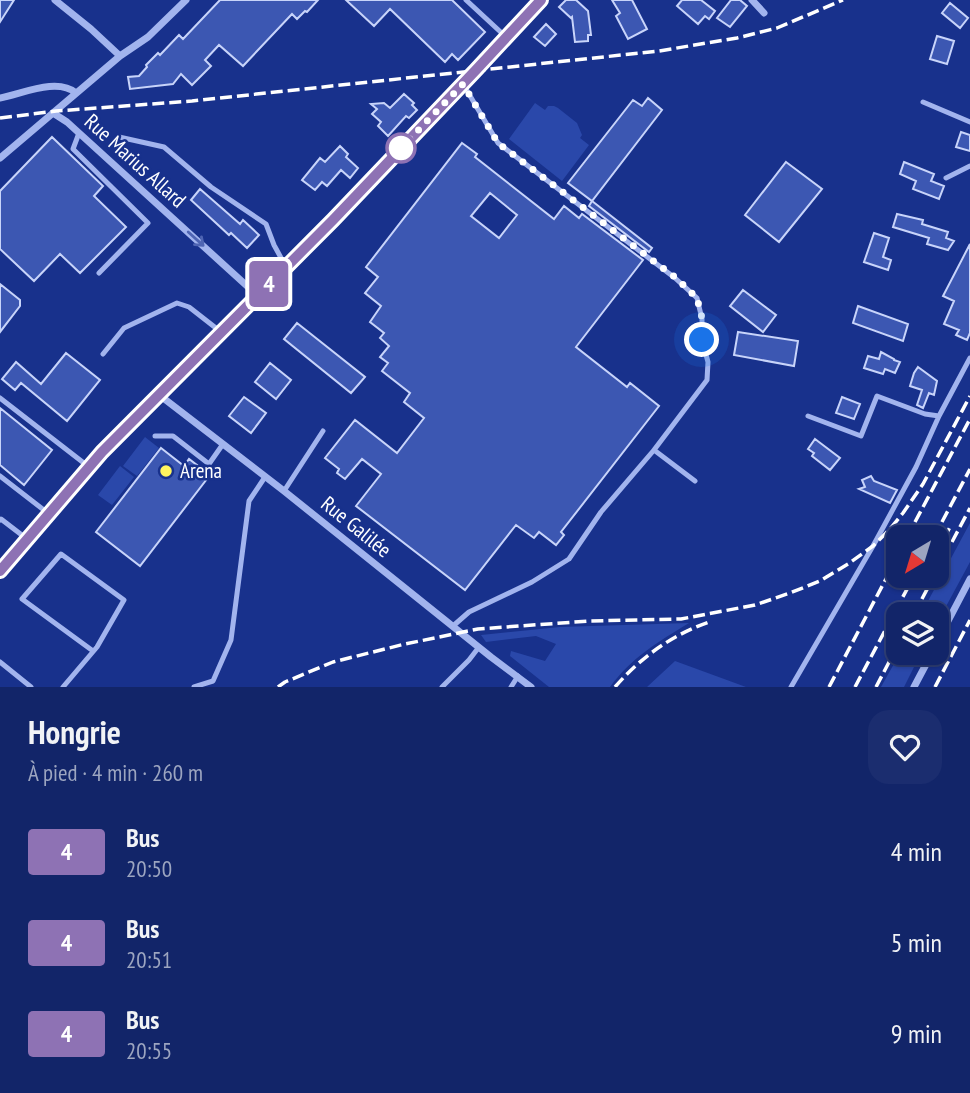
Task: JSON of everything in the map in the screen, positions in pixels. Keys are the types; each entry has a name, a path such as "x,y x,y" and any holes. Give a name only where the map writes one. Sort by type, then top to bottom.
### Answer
{"street":[{"path":"55,0 120,56"},
{"name":"Rue Marius Allard","path":"186,0 148,37 120,56 53,113 79,133 258,296"},
{"path":"0,571 89,467 158,394 258,296 541,0"},
{"path":"752,0 764,13"},
{"path":"0,98 58,85 76,93"},
{"path":"0,158 53,113"},
{"name":"Rue Galilée","path":"158,394 531,687"},
{"path":"949,619 970,579"},
{"path":"914,687 926,665"}],"lane":[{"path":"466,0 506,37"},
{"path":"453,626 469,612 532,582 569,559 601,512 654,450 707,380 708,362 702,340 702,318 697,298 676,278 498,143 463,84"},
{"path":"923,102 970,121"},
{"path":"79,133 73,149 148,223 99,274"},
{"path":"119,137 164,147 211,187 266,224 286,267"},
{"path":"946,178 970,166"},
{"path":"103,354 124,328 177,303 189,307 221,332"},
{"path":"791,687 916,467 939,415 970,358"},
{"path":"808,416 861,436 877,396 925,414 939,415"},
{"path":"0,398 89,467"},
{"path":"284,491 323,431"},
{"path":"155,436 173,436 209,464 223,444"},
{"path":"654,450 695,481"},
{"path":"0,476 49,514"},
{"path":"194,687 213,681 231,640 249,501 265,477"},
{"path":"0,520 27,539"},
{"path":"63,687 93,651 124,600 61,554 23,599 93,651"},
{"path":"442,687 479,647"},
{"path":"0,662 31,687"},
{"path":"511,687 519,677"}],"shaded area":[{"path":"535,103 545,110 548,106 558,108 577,123 582,135 580,138 589,145 562,181 509,139"},
{"path":"145,437 159,448 137,476 123,466"},
{"path":"120,466 134,477 112,505 98,495"},
{"path":"970,523 970,562 948,602 927,602 935,588 949,588 949,562"},
{"path":"689,623 636,659 610,687 549,687 510,656 511,651 545,661 556,644 536,636 486,642 481,635 560,627"},
{"path":"675,661 746,687 647,687"},
{"path":"893,665 915,665 904,687 881,687"}],"building":[{"path":"0,0 14,0 0,22"},
{"path":"220,0 318,0 297,19 292,14 243,66 219,45 205,60 211,66 192,85 181,74 173,84 130,89 128,77 139,76 158,53 160,55 179,35 183,39"},
{"path":"346,0 452,0 485,32 458,60 452,54 445,62 390,9 374,26"},
{"path":"566,0 576,0 588,11 591,35 588,35 588,41 575,42 572,17 559,7"},
{"path":"612,0 632,0 647,29 628,39 616,16 620,13"},
{"path":"682,0 701,0 715,11 709,19 705,16 698,24 677,6"},
{"path":"731,0 740,0 747,6 730,27 717,18"},
{"path":"950,3 968,18 960,28 942,13"},
{"path":"546,24 556,34 545,46 534,37"},
{"path":"937,36 954,41 947,64 930,59"},
{"path":"404,94 417,110 409,118 406,116 388,136 378,126 381,122 372,114 377,109 371,104 384,103 390,108"},
{"path":"648,98 662,110 592,201 568,183 633,100 642,106"},
{"path":"961,132 970,135 970,151 956,147"},
{"path":"52,137 103,186 94,196 126,227 80,273 60,254 34,281 0,249 0,191"},
{"path":"462,143 477,154 475,157 554,219 564,206 579,218 582,214 643,260 576,347 627,387 630,383 659,406 561,532 564,535 556,545 539,532 534,538 516,525 465,590 356,506 381,474 362,459 345,479 337,473 339,469 325,458 355,420 397,453 424,418 404,402 410,393 382,371 388,363 380,357 389,346 380,338 384,333 370,322 381,306 365,293 378,277 366,267","holes":["490,193 517,215 499,238 471,216"]},
{"path":"340,146 348,154 346,157 358,168 350,178 341,170 327,186 322,182 315,190 302,180 320,158 325,162"},
{"path":"786,162 822,189 779,242 745,215"},
{"path":"904,162 934,174 931,181 944,186 939,199 913,189 916,181 900,174"},
{"path":"200,189 240,224 243,220 259,235 247,248 191,200"},
{"path":"592,201 652,248 649,252 589,206"},
{"path":"897,214 923,220 922,224 948,232 946,238 954,241 948,250 927,244 929,238 893,227"},
{"path":"874,233 889,238 883,257 891,260 888,270 864,262"},
{"path":"970,244 970,333 967,340 956,335 959,330 944,324 954,301 943,296"},
{"path":"0,284 20,300 20,306 0,332"},
{"path":"743,290 776,315 763,332 730,306"},
{"path":"858,306 908,324 903,341 853,323"},
{"path":"297,323 365,377 351,393 284,339"},
{"path":"738,332 798,341 794,366 734,355"},
{"path":"881,352 900,362 895,373 885,369 883,374 864,368 868,356 879,359"},
{"path":"66,353 100,380 67,421 21,383 15,390 2,379 16,362 41,384"},
{"path":"270,363 291,380 276,399 255,382"},
{"path":"918,367 937,381 934,395 929,393 923,408 917,405 922,390 910,386"},
{"path":"244,397 266,413 251,433 229,416"},
{"path":"842,397 860,404 854,419 836,413"},
{"path":"0,408 52,450 24,485 0,465"},
{"path":"815,439 840,458 830,470 812,456 814,453 808,449"},
{"path":"161,448 184,466 189,459 210,475 140,566 96,532"},
{"path":"871,476 874,481 897,490 890,503 859,489 865,487 862,480"}],"railway":[{"path":"0,118 192,101 659,51 737,38 777,28 843,0"},
{"path":"278,687 333,662 478,629 589,621 681,619 755,605 820,581 873,546 903,513 923,484 970,396"},
{"path":"913,525 970,419"},
{"path":"940,525 970,469"},
{"path":"949,548 970,508"},
{"path":"829,687 886,579"},
{"path":"855,687 908,588"},
{"path":"920,602 928,588"},
{"path":"935,687 970,620"},
{"path":"615,687 635,666 658,648 682,633 709,622"},
{"path":"876,687 888,665"}],"bus line":[{"name":"4","path":"0,571 102,452 333,220 541,0"}],"place":[{"name":"Arena","path":"166,471"}],"route":[{"path":"401,148 463,84 498,143 676,278 697,298 702,318 702,340"}]}
